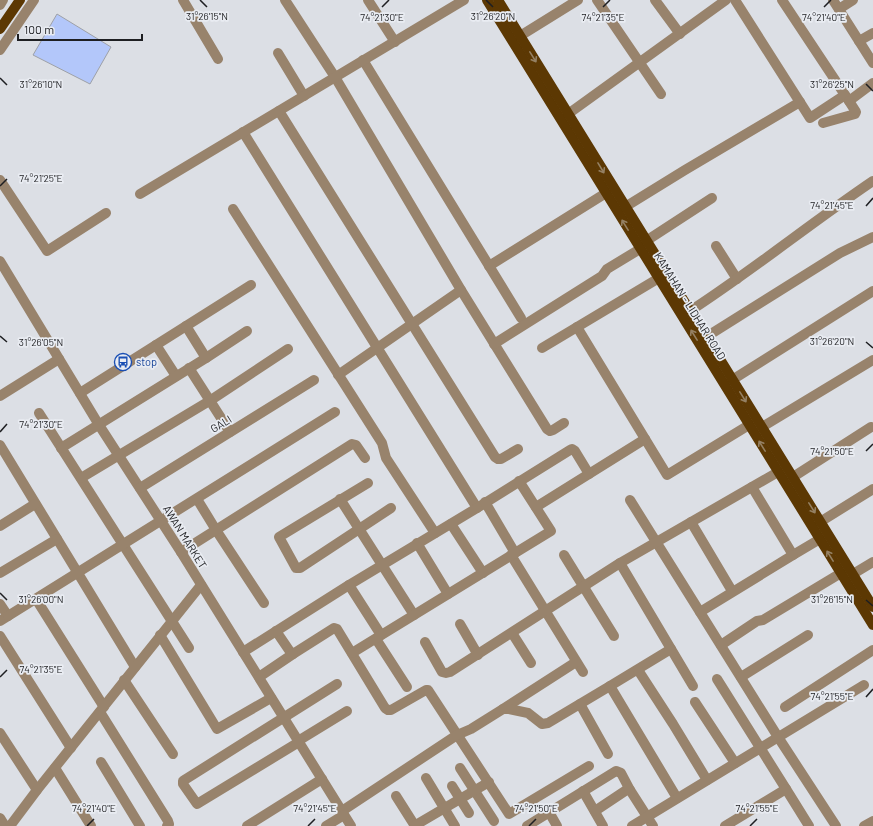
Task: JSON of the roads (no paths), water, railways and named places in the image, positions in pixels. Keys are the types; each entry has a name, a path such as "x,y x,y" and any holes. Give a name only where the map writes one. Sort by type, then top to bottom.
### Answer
{"main road":[{"path":"0,29 20,0"},
{"name":"KAMAHAN - LIDHAR ROAD","path":"487,0 606,193 690,311 873,607"},
{"name":"KAMAHAN - LIDHAR ROAD","path":"498,0 625,207 658,278 873,625"}],"street":[{"path":"0,5 3,0"},
{"path":"0,50 34,0"},
{"path":"183,0 218,58"},
{"path":"285,0 335,77 461,290 547,429 550,431 553,430 564,423"},
{"path":"368,0 395,42"},
{"path":"140,194 464,0"},
{"path":"520,36 578,0"},
{"path":"597,0 661,94"},
{"path":"656,0 680,34"},
{"path":"568,114 726,0"},
{"path":"735,0 809,117 812,118 873,83"},
{"path":"782,0 856,112 855,114 823,123"},
{"path":"834,0 873,62"},
{"path":"839,9 853,0"},
{"path":"859,41 873,32"},
{"path":"278,54 304,96"},
{"path":"363,60 521,318"},
{"path":"625,207 800,102"},
{"path":"279,111 495,457 501,459 518,449"},
{"path":"244,132 378,348 513,554 582,672"},
{"path":"0,180 47,251 106,213"},
{"path":"690,311 737,280 835,206 873,181"},
{"path":"489,266 606,193"},
{"path":"494,344 602,276 607,269 712,198"},
{"path":"233,209 382,443 386,458 435,533"},
{"path":"706,337 840,253 870,238 873,248"},
{"path":"716,246 737,280"},
{"name":"AWAN MARKET","path":"0,261 80,393 181,552 351,826"},
{"path":"542,348 658,278"},
{"path":"80,393 251,285"},
{"path":"338,375 461,290"},
{"path":"732,380 873,291"},
{"path":"186,326 206,358"},
{"path":"576,327 667,475 749,425"},
{"path":"61,448 100,425 247,331"},
{"path":"156,345 176,376"},
{"path":"81,478 211,400 288,349"},
{"path":"0,395 59,359"},
{"path":"762,427 873,360"},
{"path":"189,368 211,400 230,432"},
{"name":"GALI","path":"140,488 314,380"},
{"path":"0,604 4,619 335,412"},
{"path":"39,413 189,648"},
{"path":"793,477 871,427"},
{"path":"536,507 645,439"},
{"path":"181,552 352,444 356,445 365,458"},
{"path":"0,445 135,667"},
{"path":"243,652 349,585 417,543 452,524 570,450 572,449 589,474"},
{"path":"425,642 442,672 450,672 656,542 778,472"},
{"path":"352,653 513,554 553,535 520,481"},
{"path":"368,483 279,537 296,568 300,568 391,508"},
{"path":"752,487 793,555"},
{"path":"820,522 873,489"},
{"path":"197,499 264,603"},
{"path":"340,499 414,615"},
{"path":"630,500 778,737 836,826"},
{"path":"0,526 35,504"},
{"path":"691,522 732,591"},
{"path":"452,524 483,573"},
{"path":"0,573 57,539"},
{"path":"700,612 732,591 820,539"},
{"path":"417,543 448,594"},
{"path":"564,555 614,636"},
{"path":"852,574 873,562"},
{"path":"620,564 693,686"},
{"path":"721,646 757,621 763,620 840,573"},
{"path":"10,826 54,768 201,585"},
{"path":"349,585 407,687"},
{"path":"36,599 168,821 169,824 167,826"},
{"path":"460,624 478,654"},
{"path":"259,677 334,628 337,629 385,708 388,710 391,710 428,690 508,813 511,813 588,766"},
{"path":"276,631 293,654"},
{"path":"512,633 531,663"},
{"path":"160,635 217,729 271,698"},
{"path":"741,677 808,635"},
{"path":"0,636 71,748"},
{"path":"503,709 528,714 542,724 548,723 671,649"},
{"path":"785,707 873,650"},
{"path":"326,826 458,735 471,729 576,662"},
{"path":"638,670 707,780"},
{"path":"717,679 809,826"},
{"path":"124,680 173,754"},
{"path":"337,684 186,779 183,781 183,784 195,802 197,804 200,803 347,711"},
{"path":"632,826 864,685"},
{"path":"610,686 677,798"},
{"path":"695,702 735,763"},
{"path":"580,704 608,754"},
{"path":"0,733 37,790"},
{"path":"101,762 140,826"},
{"path":"54,768 91,826"},
{"path":"460,768 494,821"},
{"path":"527,826 616,771 621,773 653,826"},
{"path":"426,778 455,826"},
{"path":"248,826 322,779"},
{"path":"396,796 415,826 488,782"},
{"path":"452,786 469,813"},
{"path":"595,811 628,789 630,790"},
{"path":"725,826 786,789"},
{"path":"583,791 603,826"},
{"path":"549,812 557,826"},
{"path":"0,818 5,826"},
{"path":"864,826 873,821"}],"place":[{"name":"stop","path":"123,362"}]}
